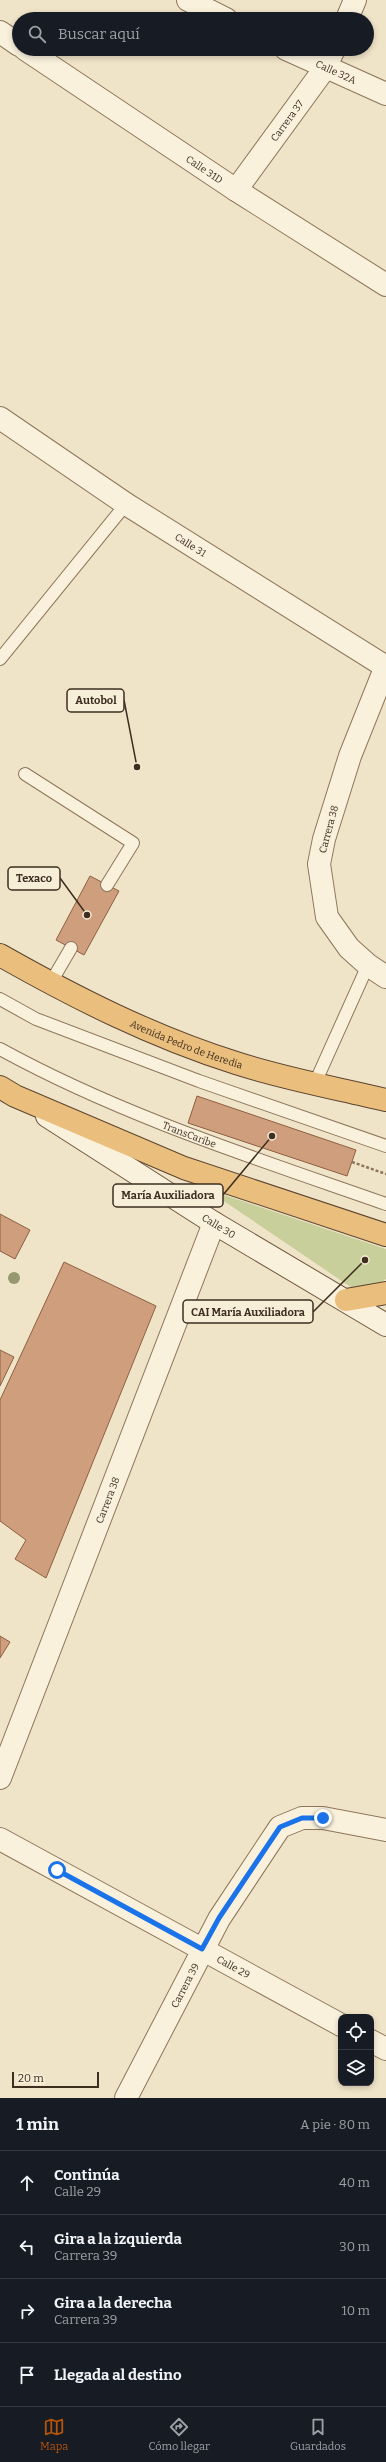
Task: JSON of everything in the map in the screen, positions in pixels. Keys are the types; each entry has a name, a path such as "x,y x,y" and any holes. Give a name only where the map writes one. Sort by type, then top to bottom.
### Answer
{"highway":[{"name":"Avenida Pedro de Heredia","path":"0,956 50,984 107,1012 187,1046 238,1064 386,1100"},
{"path":"8,1092 184,1168 386,1235"},
{"path":"346,1300 386,1293"}],"street":[{"path":"188,0 212,12"},
{"path":"350,12 355,0"},
{"path":"0,32 12,40"},
{"name":"Calle 31D","path":"35,56 236,190 386,285"},
{"name":"Calle 32A","path":"300,56 386,94"},
{"name":"Carrera 37","path":"236,190 325,68 331,56"},
{"name":"Calle 31","path":"0,418 126,504 386,666"},
{"name":"Carrera 38","path":"386,666 350,756 324,839 319,864 328,917 349,948 368,965 386,977"},
{"path":"315,1083 353,1094 386,1107"},
{"name":"Calle 30","path":"8,1092 214,1223 386,1325"},
{"name":"Carrera 38","path":"0,1778 214,1223"},
{"name":"Carrera 39","path":"126,2098 219,1918 280,1827 302,1818 323,1818 386,1830"},
{"name":"Calle 29","path":"0,1839 338,2023"},
{"path":"374,2043 386,2049"}],"lane":[{"path":"0,659 126,504"},
{"path":"25,774 133,843 107,885"},
{"path":"50,984 71,948"},
{"path":"315,1083 368,965"},
{"path":"0,999 36,1019 199,1081 386,1146"},
{"name":"TransCaribe","path":"0,1049 126,1110 183,1133 386,1204"}],"path":[{"path":"352,1162 386,1174"}],"green space":[{"path":"206,1189 386,1249 386,1279 361,1294"}],"building":[{"path":"90,876 119,891 84,955 56,940"},
{"path":"197,1096 356,1150 347,1176 188,1123"},
{"path":"0,1214 30,1230 15,1259 0,1251"},
{"path":"64,1262 156,1306 46,1578 15,1559 26,1540 0,1521 0,1400"},
{"path":"0,1350 14,1357 0,1386"},
{"path":"0,1636 10,1642 0,1658"}],"place":[{"name":"Autobol","path":"137,767"},
{"name":"Texaco","path":"87,915"},
{"name":"María Auxiliadora","path":"272,1136"},
{"name":"CAI María Auxiliadora","path":"365,1260"}],"route":[{"path":"57,1870 202,1949 219,1918 280,1827 302,1818 323,1818"}]}
